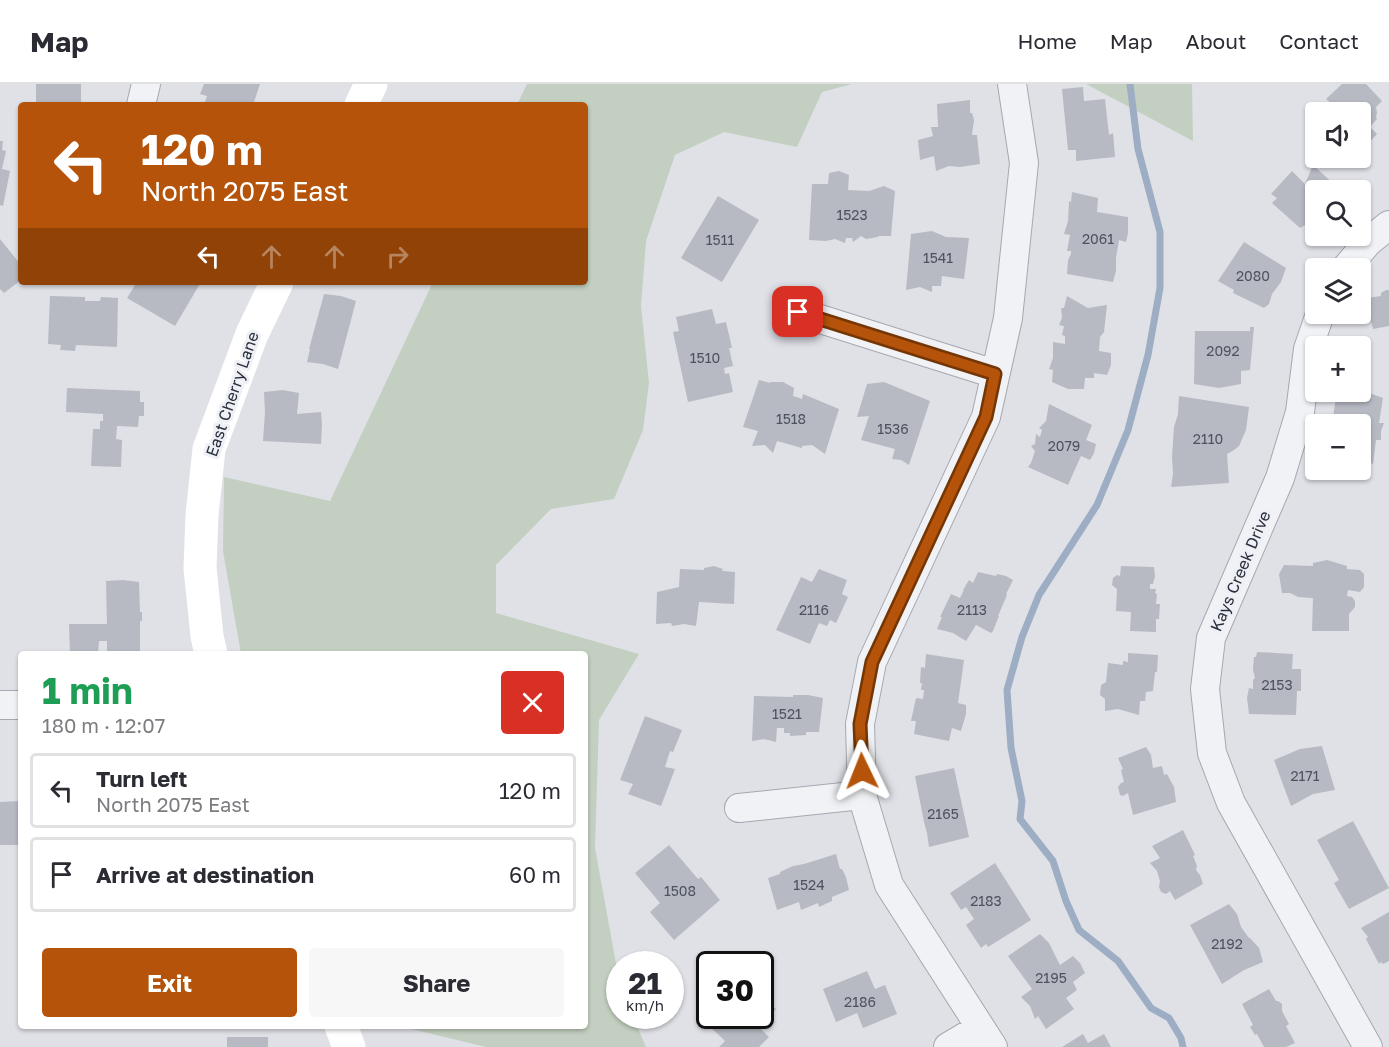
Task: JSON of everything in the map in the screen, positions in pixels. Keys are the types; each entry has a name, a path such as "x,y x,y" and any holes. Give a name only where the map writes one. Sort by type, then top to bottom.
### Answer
{"street":[{"path":"142,102 146,84"},
{"path":"362,102 371,84"},
{"path":"948,1047 987,1038 889,885 862,795 860,724 872,662 986,417 1008,318 1024,163 1012,84"},
{"path":"1354,258 1368,242 1389,225"},
{"name":"East Cherry Lane","path":"210,651 200,568 202,515 209,449 252,334 276,285"},
{"path":"798,312 995,374"},
{"name":"Kays Creek Drive","path":"1317,324 1308,349 1300,412 1280,478 1211,638 1205,689 1212,753 1231,803 1368,1047"},
{"path":"0,705 18,705"},
{"path":"739,808 862,795"},
{"path":"342,1029 349,1047"}],"green space":[{"path":"527,84 852,84 822,92 797,147 724,132 675,155 646,241 641,306 649,383 643,430 614,499 551,509 496,565 496,613 639,654 599,720 595,848 614,951 606,951 606,1029 638,1029 646,1047 486,1047 411,1029 588,1029 588,651 240,651 223,551 224,477 330,501 432,285 588,285 588,102 518,102"},
{"path":"1086,84 1192,84 1193,141"}],"building":[{"path":"36,84 81,84 81,102 36,102"},
{"path":"204,84 260,84 254,102 205,102 207,96 200,94"},
{"path":"1342,84 1366,84 1382,101 1376,107 1377,119 1371,126 1371,102 1330,102 1326,99"},
{"path":"1083,87 1084,101 1105,99 1109,135 1113,133 1115,157 1076,161 1076,150 1068,150 1062,89"},
{"path":"970,100 970,113 974,120 972,135 977,135 980,164 949,166 936,171 934,156 920,160 918,140 933,136 931,127 938,127 937,104"},
{"path":"1371,128 1377,134 1371,140"},
{"path":"0,141 3,141 2,150 6,151 2,169 10,171 3,206 0,205"},
{"path":"1312,168 1316,168 1329,180 1307,180"},
{"path":"839,171 849,175 848,190 869,191 884,186 895,191 891,236 866,239 861,236 853,242 852,238 846,238 845,243 835,239 809,240 812,184 828,184 829,173"},
{"path":"1292,171 1305,184 1305,225 1300,228 1272,203 1277,198 1271,194"},
{"path":"1072,192 1098,198 1097,212 1128,217 1126,242 1119,240 1113,282 1067,274 1071,254 1071,251 1067,251 1070,235 1064,234"},
{"path":"718,196 759,220 722,282 681,258"},
{"path":"932,231 946,237 969,238 964,279 942,276 941,286 932,286 932,292 920,287 906,290 911,234"},
{"path":"0,239 18,261 18,282 4,293 0,289"},
{"path":"1244,242 1286,268 1269,304 1264,308 1233,293 1234,290 1218,281"},
{"path":"135,285 199,285 175,326 127,298"},
{"path":"1389,290 1389,326 1373,329 1371,297 1381,296 1381,293"},
{"path":"324,294 356,301 338,369 307,362"},
{"path":"50,296 85,297 85,301 100,301 101,297 118,298 117,347 76,345 75,351 60,350 61,345 48,344"},
{"path":"1067,296 1088,308 1107,305 1099,351 1111,353 1111,365 1107,375 1094,373 1094,378 1085,378 1084,389 1068,389 1052,382 1053,370 1049,369 1053,358 1053,342 1065,344 1065,336 1062,335 1064,326 1059,325 1062,318 1061,308 1064,308"},
{"path":"712,309 716,324 726,322 732,348 729,348 733,366 724,368 725,374 729,373 733,392 688,402 673,332 679,331 676,317"},
{"path":"1250,327 1254,327 1250,370 1241,371 1241,384 1219,388 1194,384 1195,331 1250,331"},
{"path":"759,380 770,383 783,382 794,388 793,396 802,399 803,394 839,409 825,454 812,445 802,446 802,448 777,441 773,453 765,445 752,446 758,431 743,427"},
{"path":"884,382 930,401 909,465 901,460 892,459 895,449 861,440 869,416 857,417 867,384"},
{"path":"67,388 140,391 140,402 144,402 144,416 139,416 138,427 117,426 116,439 122,440 121,467 91,466 93,429 100,429 103,414 66,412"},
{"path":"283,390 299,393 297,414 321,412 321,444 263,441 264,392"},
{"path":"1371,394 1383,398 1379,423 1384,423 1381,440 1376,440 1373,464 1371,463 1371,414 1333,414 1335,402 1371,402"},
{"path":"1179,396 1249,407 1246,430 1239,446 1227,454 1229,483 1171,487 1174,427 1178,414"},
{"path":"1049,404 1092,425 1086,440 1096,444 1094,453 1090,460 1081,456 1068,485 1028,467 1035,451 1031,446 1035,444 1036,434 1040,437 1042,430 1039,428 1046,421"},
{"path":"1327,560 1347,566 1347,569 1360,570 1364,574 1364,587 1360,592 1348,590 1347,596 1352,597 1355,601 1355,607 1349,614 1349,631 1312,631 1313,598 1282,593 1279,574 1284,565 1313,566 1313,563"},
{"path":"714,566 723,569 722,571 735,572 734,604 699,602 696,626 656,624 657,592 679,587 680,569 704,570 704,568"},
{"path":"1121,566 1154,567 1155,576 1150,589 1156,589 1156,604 1160,604 1159,619 1156,619 1156,632 1130,631 1131,612 1116,611 1117,589 1112,585 1113,578 1120,576"},
{"path":"819,569 847,580 842,594 848,597 836,623 830,620 827,626 819,623 810,644 776,630 801,577 812,582"},
{"path":"978,572 1006,576 1013,580 993,631 991,633 976,625 966,641 953,633 937,629 951,594 960,598 969,580 973,583"},
{"path":"106,581 139,582 140,612 142,612 140,651 107,651 107,641 99,641 98,651 70,651 69,624 107,624"},
{"path":"1257,652 1293,654 1292,669 1301,669 1301,691 1297,691 1296,715 1249,714 1247,698 1249,688 1253,689 1254,657"},
{"path":"1128,653 1158,655 1153,691 1146,692 1145,701 1140,701 1139,715 1118,709 1105,711 1105,699 1100,695 1101,685 1106,682 1108,663 1123,665 1123,661 1128,662"},
{"path":"926,654 964,660 958,703 966,705 966,714 961,731 952,728 949,741 914,734 916,721 911,721 916,698 923,699 924,690 921,690 922,683 920,683 921,667 925,668"},
{"path":"793,695 823,698 819,732 790,736 790,733 784,733 784,728 777,728 776,742 764,739 752,741 754,696 793,697"},
{"path":"645,716 682,730 673,752 670,751 665,767 675,769 661,806 628,794 633,784 620,780"},
{"path":"1322,746 1335,790 1313,794 1291,806 1274,760 1300,749"},
{"path":"1146,747 1151,755 1153,768 1162,766 1164,775 1167,774 1174,787 1176,802 1133,815 1128,793 1120,795 1118,787 1124,782 1121,770 1123,769 1118,758"},
{"path":"954,768 969,837 929,847 915,776"},
{"path":"18,801 18,845 0,845 0,802"},
{"path":"1353,821 1389,888 1349,909 1334,883 1339,880 1317,840"},
{"path":"1183,830 1195,855 1193,856 1197,866 1196,870 1203,884 1175,900 1170,891 1166,894 1161,892 1157,871 1150,863 1160,858 1152,846"},
{"path":"669,845 698,879 701,877 720,900 674,940 650,912 660,903 635,873"},
{"path":"836,854 849,890 832,897 832,901 819,907 818,903 801,910 799,902 777,910 768,878 793,866"},
{"path":"995,863 1031,920 988,947 986,944 981,948 966,925 974,919 966,907 961,910 950,893"},
{"path":"1229,904 1237,914 1241,927 1259,948 1263,962 1244,970 1222,984 1190,925"},
{"path":"1389,912 1389,961 1379,964 1366,939 1368,937 1361,928"},
{"path":"1040,934 1049,943 1060,965 1073,956 1085,973 1073,982 1077,990 1066,998 1074,1009 1046,1029 1038,1016 1035,1019 1030,1006 1021,997 1032,989 1008,956"},
{"path":"867,971 875,989 885,985 897,1014 863,1028 857,1013 836,1022 823,989"},
{"path":"1269,989 1276,1001 1282,1004 1282,1011 1289,1024 1286,1026 1295,1043 1286,1047 1264,1047 1250,1027 1253,1025 1242,1004"},
{"path":"712,1029 761,1029 769,1037 759,1047 719,1047 725,1041"},
{"path":"1083,1034 1088,1043 1104,1034 1111,1047 1062,1047"},
{"path":"227,1037 268,1037 268,1047 227,1047"}],"waterway":[{"path":"1130,84 1138,149 1160,232 1160,288 1148,355 1128,430 1097,505 1039,595 1022,637 1007,690 1011,748 1022,801 1020,819 1053,861 1066,901 1079,930 1118,961 1151,1008 1169,1018 1181,1038 1183,1047"}],"route":[{"path":"798,312 995,374 986,417 872,662 860,724 862,771"}]}
